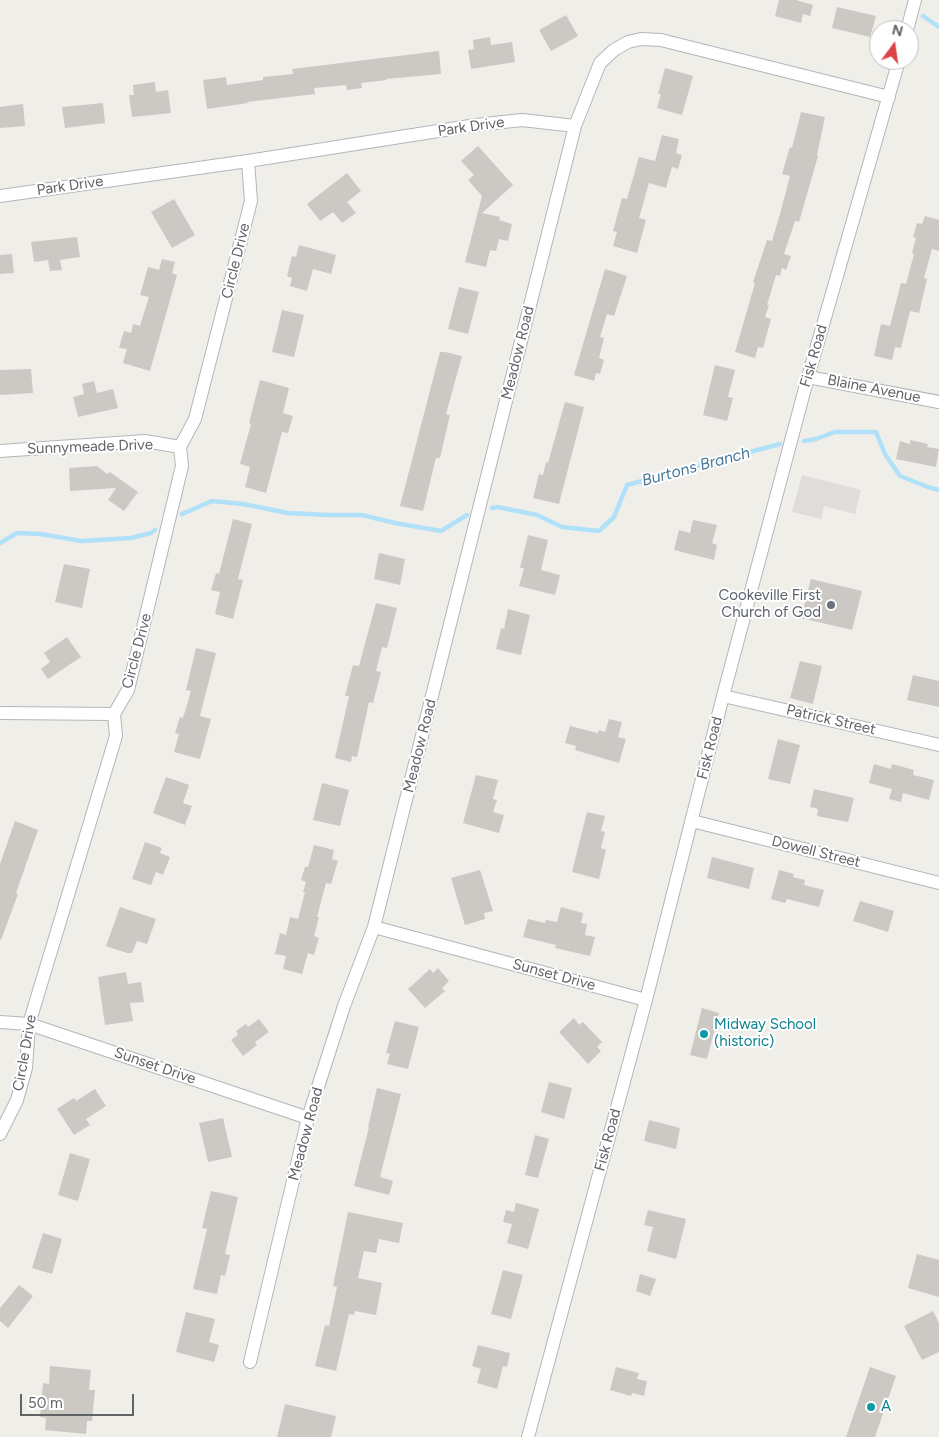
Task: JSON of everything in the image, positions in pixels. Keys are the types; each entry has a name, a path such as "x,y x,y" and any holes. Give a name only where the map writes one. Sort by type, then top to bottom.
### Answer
{"street":[{"path":"910,20 915,0"},
{"path":"575,126 600,63 614,50 628,42 641,39 661,40 889,97"},
{"name":"Fisk Road","path":"528,1437 646,1000 723,696 808,377 896,70"},
{"name":"Park Drive","path":"0,196 248,161 476,125 522,120 575,126"},
{"name":"Meadow Road","path":"250,1362 308,1118 344,1006 374,927 575,126"},
{"name":"Circle Drive","path":"0,1134 17,1100 26,1068 29,1024 116,736 114,714 128,690 182,466 180,447 195,419 251,201 248,161"},
{"name":"Blaine Avenue","path":"808,377 939,402"},
{"name":"Sunnymeade Drive","path":"0,451 145,441 180,447"},
{"name":"Patrick Street","path":"723,696 939,745"},
{"path":"0,714 114,714"},
{"name":"Dowell Street","path":"692,821 939,883"},
{"name":"Sunset Drive","path":"374,927 646,1000"},
{"name":"Sunset Drive","path":"0,1022 29,1024 308,1118"}],"shaded area":[{"path":"802,475 861,490 855,514 824,506 821,519 792,512"}],"building":[{"path":"779,0 796,0 813,5 810,16 803,14 801,23 775,16"},
{"path":"837,7 876,16 875,20 869,20 869,37 832,28"},
{"path":"566,15 578,36 551,51 539,30"},
{"path":"490,37 491,45 512,42 515,62 471,69 468,50 474,49 473,40"},
{"path":"439,51 441,74 361,83 362,88 347,90 346,85 314,88 315,94 207,109 203,80 226,77 227,85 263,80 263,77 293,74 292,69"},
{"path":"665,68 693,76 682,115 657,108 661,94 658,94"},
{"path":"155,82 156,92 168,90 171,113 132,117 129,95 134,95 133,85"},
{"path":"103,103 105,123 65,128 62,107"},
{"path":"23,104 25,126 0,128 0,107"},
{"path":"801,112 825,117 818,156 799,222 795,221 784,254 791,256 786,270 782,268 780,276 776,275 765,317 771,319 763,348 758,347 755,358 735,352 755,283 753,282 767,240 772,241 780,214 790,176 782,174 790,147 792,148"},
{"path":"662,135 679,139 676,153 682,155 678,169 672,167 666,188 649,183 639,218 646,220 637,253 613,246 617,232 613,231 622,198 627,199 639,157 655,161"},
{"path":"478,146 513,185 482,213 500,217 499,220 512,224 508,241 499,239 496,251 490,250 486,267 465,262 482,196 468,180 474,175 461,161"},
{"path":"347,173 361,191 347,202 356,213 342,223 333,212 320,221 307,204"},
{"path":"174,199 195,235 172,248 151,212"},
{"path":"925,216 939,220 939,251 932,249 924,278 927,279 919,313 910,311 901,348 895,347 892,360 874,356 881,324 890,326 901,283 906,284 914,254 912,253 916,238 913,237 917,223 922,224"},
{"path":"77,237 80,257 60,260 62,270 50,271 48,260 34,262 31,242"},
{"path":"299,245 336,255 331,274 313,269 307,291 290,286 292,278 287,276 292,256 296,257"},
{"path":"12,254 14,273 0,274 0,255"},
{"path":"162,259 175,262 172,273 177,275 150,371 123,363 127,349 119,348 124,331 131,333 133,324 140,326 149,297 140,295 148,267 159,270"},
{"path":"605,269 627,276 614,316 607,314 600,337 604,338 599,358 604,360 600,374 596,373 594,381 574,375"},
{"path":"459,287 479,292 468,334 448,329"},
{"path":"282,310 304,315 294,357 272,352"},
{"path":"440,352 462,356 446,414 450,415 440,458 436,458 423,511 400,506"},
{"path":"715,365 735,370 728,397 733,398 727,421 703,415"},
{"path":"31,369 33,393 0,395 0,370"},
{"path":"260,380 289,388 283,413 293,416 288,433 282,432 266,493 245,487 250,467 240,464"},
{"path":"94,381 97,393 113,389 118,408 78,417 73,397 84,394 82,384"},
{"path":"565,402 584,407 559,504 533,498 539,474 543,475 546,462 548,463"},
{"path":"910,440 928,444 927,447 939,449 936,467 896,459 900,441 910,444"},
{"path":"97,466 107,474 110,472 138,492 124,511 108,500 116,488 70,491 69,468"},
{"path":"233,519 252,524 238,579 243,580 233,619 215,614 220,592 211,590 216,573 219,574"},
{"path":"693,520 717,525 712,543 717,545 714,560 674,550 679,530 690,533"},
{"path":"528,535 548,540 541,570 560,575 555,595 519,586 524,568 520,568"},
{"path":"379,553 405,559 400,585 374,579"},
{"path":"64,564 90,569 82,608 55,602"},
{"name":"Cookeville First Church of God","path":"811,579 862,591 852,630 801,618"},
{"path":"376,603 397,608 387,648 382,647 376,671 381,672 373,703 369,702 357,757 352,756 351,762 335,758 349,696 345,696 353,665 359,666"},
{"path":"508,609 530,615 521,655 496,649 501,628 504,629"},
{"path":"67,637 81,657 48,679 41,669 50,662 44,653"},
{"path":"196,648 216,653 200,716 211,719 200,759 174,752 179,734 175,733 180,717 183,718 191,691 186,690"},
{"path":"800,661 822,666 813,704 790,698"},
{"path":"913,675 939,681 939,707 907,700"},
{"path":"609,719 622,722 618,737 626,739 619,763 575,750 576,746 565,743 570,726 598,733 599,730 605,732"},
{"path":"778,739 800,745 790,784 768,779"},
{"path":"874,764 891,769 892,764 914,770 913,775 934,780 929,800 903,793 901,802 889,799 892,789 869,783"},
{"path":"476,775 498,780 493,799 497,800 493,812 504,815 499,833 463,823"},
{"path":"166,777 189,785 183,803 192,806 185,825 153,813"},
{"path":"322,783 349,790 340,826 313,820"},
{"path":"814,789 854,798 848,822 817,816 818,809 810,807"},
{"path":"587,812 605,816 601,831 605,832 601,848 606,850 599,879 572,872"},
{"path":"15,821 38,830 1,940 0,864"},
{"path":"145,842 162,848 160,853 170,857 163,875 156,872 151,885 132,879"},
{"path":"314,845 334,850 332,859 338,861 331,884 326,883 317,917 319,917 314,936 319,938 314,955 308,953 302,974 283,969 286,956 275,954 280,933 286,935 290,917 298,919 306,882 301,880 305,867 308,867"},
{"path":"712,857 754,868 749,889 707,878"},
{"path":"480,870 493,911 484,913 485,919 465,925 451,878"},
{"path":"779,870 794,874 793,877 805,880 804,885 824,890 819,907 787,899 785,903 771,899"},
{"path":"860,901 894,911 888,932 853,921"},
{"path":"120,907 156,919 147,944 137,941 132,953 106,946"},
{"path":"561,907 583,913 581,923 587,924 585,935 595,937 590,956 555,948 556,945 523,937 528,919 545,923 546,920 557,922"},
{"path":"438,968 449,981 442,988 445,991 425,1008 408,989 430,969 433,973"},
{"path":"126,972 128,984 141,982 144,1002 130,1003 133,1021 105,1025 98,977"},
{"name":"Midway School (historic)","path":"702,1008 719,1013 707,1059 690,1055"},
{"path":"574,1018 579,1025 583,1022 602,1042 597,1047 601,1051 588,1064 559,1032"},
{"path":"259,1019 269,1032 255,1042 257,1045 243,1056 231,1040 238,1035 236,1031 246,1024 248,1027"},
{"path":"395,1021 419,1027 408,1069 387,1064 390,1054 386,1053"},
{"path":"549,1082 572,1088 564,1119 541,1112"},
{"path":"377,1088 401,1094 380,1177 393,1181 389,1195 354,1186"},
{"path":"95,1089 106,1106 86,1119 90,1125 74,1135 57,1109 74,1098 76,1101"},
{"path":"223,1118 232,1157 208,1162 199,1123"},
{"path":"649,1120 680,1128 676,1149 644,1141"},
{"path":"535,1135 549,1139 538,1178 525,1175"},
{"path":"70,1153 90,1159 78,1201 58,1195"},
{"path":"211,1191 238,1197 225,1254 230,1255 225,1276 221,1275 217,1294 193,1289 207,1229 202,1228"},
{"path":"516,1203 539,1209 528,1249 507,1243 512,1224 503,1222 506,1210 514,1212"},
{"path":"648,1210 686,1219 676,1259 647,1251 653,1227 644,1225"},
{"path":"348,1212 403,1223 399,1243 379,1239 376,1253 364,1251 358,1278 382,1283 376,1315 355,1311 354,1315 349,1314 336,1371 315,1366 325,1325 329,1326 337,1287 333,1286"},
{"path":"43,1233 62,1239 52,1274 32,1268"},
{"path":"917,1254 939,1260 939,1297 908,1288"},
{"path":"503,1270 523,1275 511,1319 491,1314"},
{"path":"640,1274 656,1279 650,1296 636,1291"},
{"path":"19,1285 33,1296 8,1328 0,1321 0,1308"},
{"path":"933,1311 939,1323 939,1352 922,1360 904,1326"},
{"path":"186,1312 215,1319 209,1342 219,1345 214,1362 176,1352"},
{"path":"478,1345 510,1353 507,1367 503,1366 497,1389 477,1383 481,1369 472,1366"},
{"path":"50,1366 91,1370 89,1390 95,1390 92,1421 87,1421 86,1434 45,1430 46,1418 40,1417 43,1383 49,1384"},
{"path":"616,1367 639,1373 637,1379 647,1381 644,1396 632,1393 631,1396 610,1390"},
{"name":"A","path":"870,1367 896,1376 875,1437 846,1437"},
{"path":"285,1404 336,1416 331,1437 277,1437"}],"waterway":[{"path":"923,16 939,27"},
{"name":"Burtons Branch","path":"804,441 835,432 876,432 885,454 900,476 939,490"},
{"name":"Burtons Branch","path":"492,508 497,507 537,515 562,527 599,531 614,517 627,485 780,444"},
{"name":"Burtons Branch","path":"182,514 212,501 243,504 288,513 362,515 441,531 467,515"},
{"name":"Burtons Branch","path":"0,543 17,533 41,534 81,541 131,538 151,533 155,530"}],"place":[{"name":"Cookeville First Church of God","path":"831,605"},
{"name":"Midway School (historic)","path":"704,1034"},
{"name":"A","path":"871,1407"}]}
